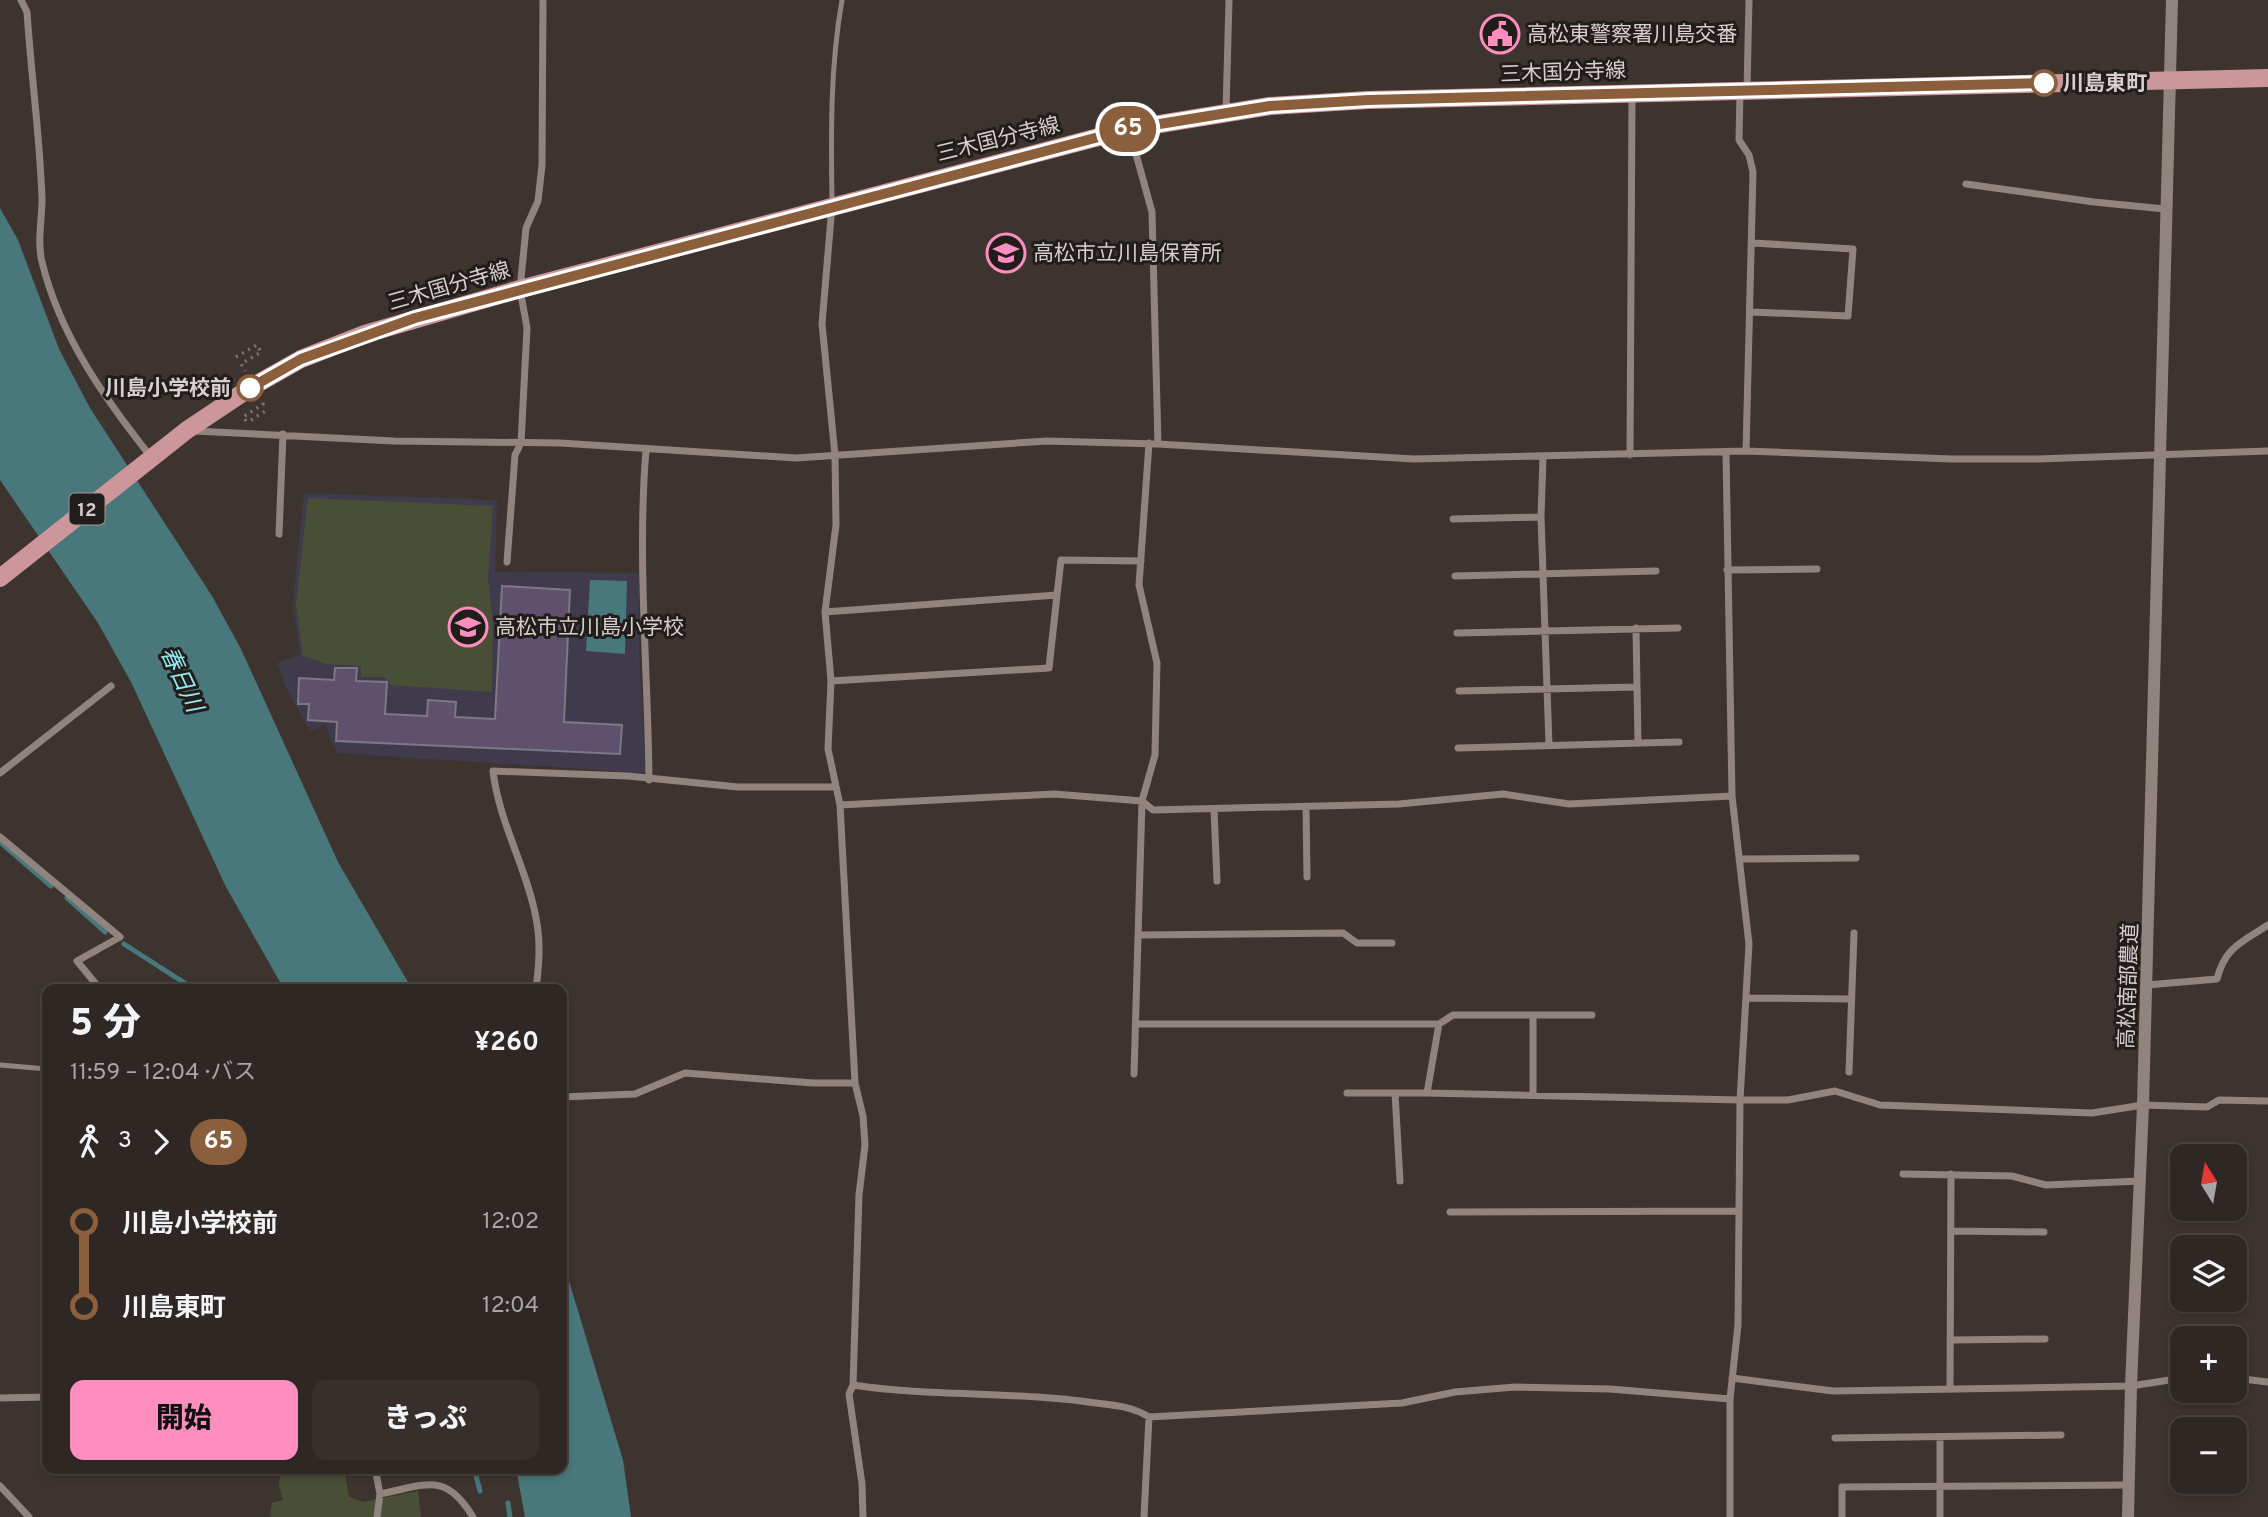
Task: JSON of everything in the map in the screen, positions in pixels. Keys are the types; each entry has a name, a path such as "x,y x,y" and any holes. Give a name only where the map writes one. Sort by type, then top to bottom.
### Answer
{"main road":[{"name":"三木国分寺線","path":"0,578 187,430 250,388 301,359 378,330 520,289 1129,129 1270,106 1368,100 2268,78"}],"street":[{"path":"21,0 27,12 42,199 41,259 47,281 99,390 149,459"},
{"path":"508,562 515,455 521,443 527,328 520,289 526,228 538,201 542,165 542,0"},
{"path":"1226,113 1229,0"},
{"path":"1746,451 1753,172 1748,155 1739,140 1749,0"},
{"name":"高松南部農道","path":"2128,1517 2147,985 2172,0"},
{"path":"1630,455 1632,93"},
{"path":"1129,129 1152,212 1158,444"},
{"path":"1966,184 2165,209"},
{"path":"832,206 822,324 835,455 836,525 825,612 831,681 828,749 840,806 855,1083 863,1116 865,1146 859,1195 853,1385 849,1394 862,1484 863,1517"},
{"path":"1751,312 1848,316 1853,249 1753,243"},
{"path":"187,430 394,441 560,443 796,458 1047,441 1149,443 1414,459 1746,451 1951,459 2268,451"},
{"path":"279,534 283,434"},
{"path":"1134,1074 1142,801 1155,755 1157,663 1139,584 1149,443"},
{"path":"646,450 642,502 649,780"},
{"path":"1726,452 1732,796 1749,944 1740,1100 1738,1325 1730,1399 1730,1517"},
{"path":"1543,457 1541,517 1549,745"},
{"path":"1453,519 1541,517"},
{"path":"831,681 1049,668 1061,560 1141,561"},
{"path":"1727,570 1817,569"},
{"path":"1455,576 1656,571"},
{"path":"825,612 1057,595"},
{"path":"1636,628 1638,743"},
{"path":"1457,634 1678,628"},
{"path":"0,773 111,686"},
{"path":"1459,691 1636,687"},
{"path":"1458,748 1679,742"},
{"path":"536,984 540,947 536,916 496,798 493,771 628,776 738,787 836,787"},
{"path":"840,806 1054,794 1142,801 1153,810 1399,804 1503,794 1569,804 1732,796"},
{"path":"1306,807 1307,877"},
{"path":"1214,809 1217,881"},
{"path":"0,837 120,937 77,961 96,984"},
{"path":"1739,859 1856,858"},
{"path":"2147,985 2217,979 2221,961 2231,950 2268,925"},
{"path":"1139,935 1343,933 1357,943 1392,943"},
{"path":"1849,1072 1854,933"},
{"path":"1746,998 1851,999"},
{"path":"1136,1024 1439,1024 1453,1015 1592,1015"},
{"path":"1533,1015 1533,1095"},
{"path":"1427,1093 1439,1024"},
{"path":"567,1097 635,1094 685,1073 813,1083 855,1083"},
{"path":"1347,1093 1788,1100 1835,1091 1881,1105 2091,1113 2143,1105 2207,1107 2220,1100 2268,1101"},
{"path":"1395,1093 1400,1181"},
{"path":"1903,1174 2012,1176 2046,1185 2140,1181"},
{"path":"1950,1389 1951,1174"},
{"path":"1450,1212 1739,1211"},
{"path":"1951,1231 2044,1232"},
{"path":"1950,1340 2045,1339"},
{"path":"1732,1378 1833,1391 2131,1386 2170,1380"},
{"path":"2247,1379 2268,1382"},
{"path":"853,1385 890,1391 1058,1398 1135,1408 1149,1417 1402,1403 1455,1392 1515,1387 1610,1389 1730,1399"},
{"path":"0,1398 42,1397"},
{"path":"1144,1517 1149,1417"},
{"path":"1835,1438 2061,1435"},
{"path":"1940,1437 1940,1517"},
{"path":"376,1474 380,1494 377,1517"},
{"path":"380,1494 432,1483 461,1497 473,1517"},
{"path":"1842,1517 1842,1487 2129,1485"},
{"path":"0,1486 29,1517"}],"lane":[{"path":"832,206 831,98 834,48 842,0"},
{"path":"0,1065 42,1069"}],"path":[{"path":"236,358 257,345 261,352 241,364"},
{"path":"243,417 263,404"},
{"path":"247,423 267,410"}],"shaded area":[{"name":"高松市立川島小学校","path":"304,493 497,500 495,572 639,573 639,650 646,773 337,753 325,725 310,731 286,688 277,663 300,655 293,603"}],"green space":[{"path":"308,498 493,506 488,579 493,624 492,692 391,685 385,677 361,677 361,666 327,664 303,656 296,604"},
{"path":"280,1474 345,1474 349,1497 363,1502 418,1491 421,1517 270,1517 272,1503 283,1500 279,1485"}],"water":[{"name":"春日川","path":"0,208 18,240 59,349 90,408 212,596 241,649 338,862 409,984 281,984 226,887 131,682 98,623 0,480"},
{"path":"590,580 627,581 625,654 586,651"},
{"path":"567,1275 623,1460 631,1517 525,1517 517,1474 567,1474"}],"building":[{"path":"502,586 570,590 564,722 622,725 620,754 336,741 337,722 308,720 309,704 298,704 299,678 334,680 335,668 357,668 356,681 387,682 385,714 427,716 428,700 456,702 455,717 495,719"}],"waterway":[{"path":"0,842 51,886"},
{"path":"67,898 105,932"},
{"path":"124,944 186,984"},
{"path":"476,1474 480,1491"},
{"path":"508,1503 510,1517"}],"bus line":[{"name":"65","path":"250,388 301,359 415,318 1129,129 1270,106 1368,100 2044,83"}],"place":[{"name":"高松東警察署川島交番","path":"1500,34"},
{"name":"川島東町","path":"2044,83"},
{"name":"高松市立川島保育所","path":"1006,253"},
{"name":"川島小学校前","path":"250,388"},
{"name":"高松市立川島小学校","path":"468,627"}]}
